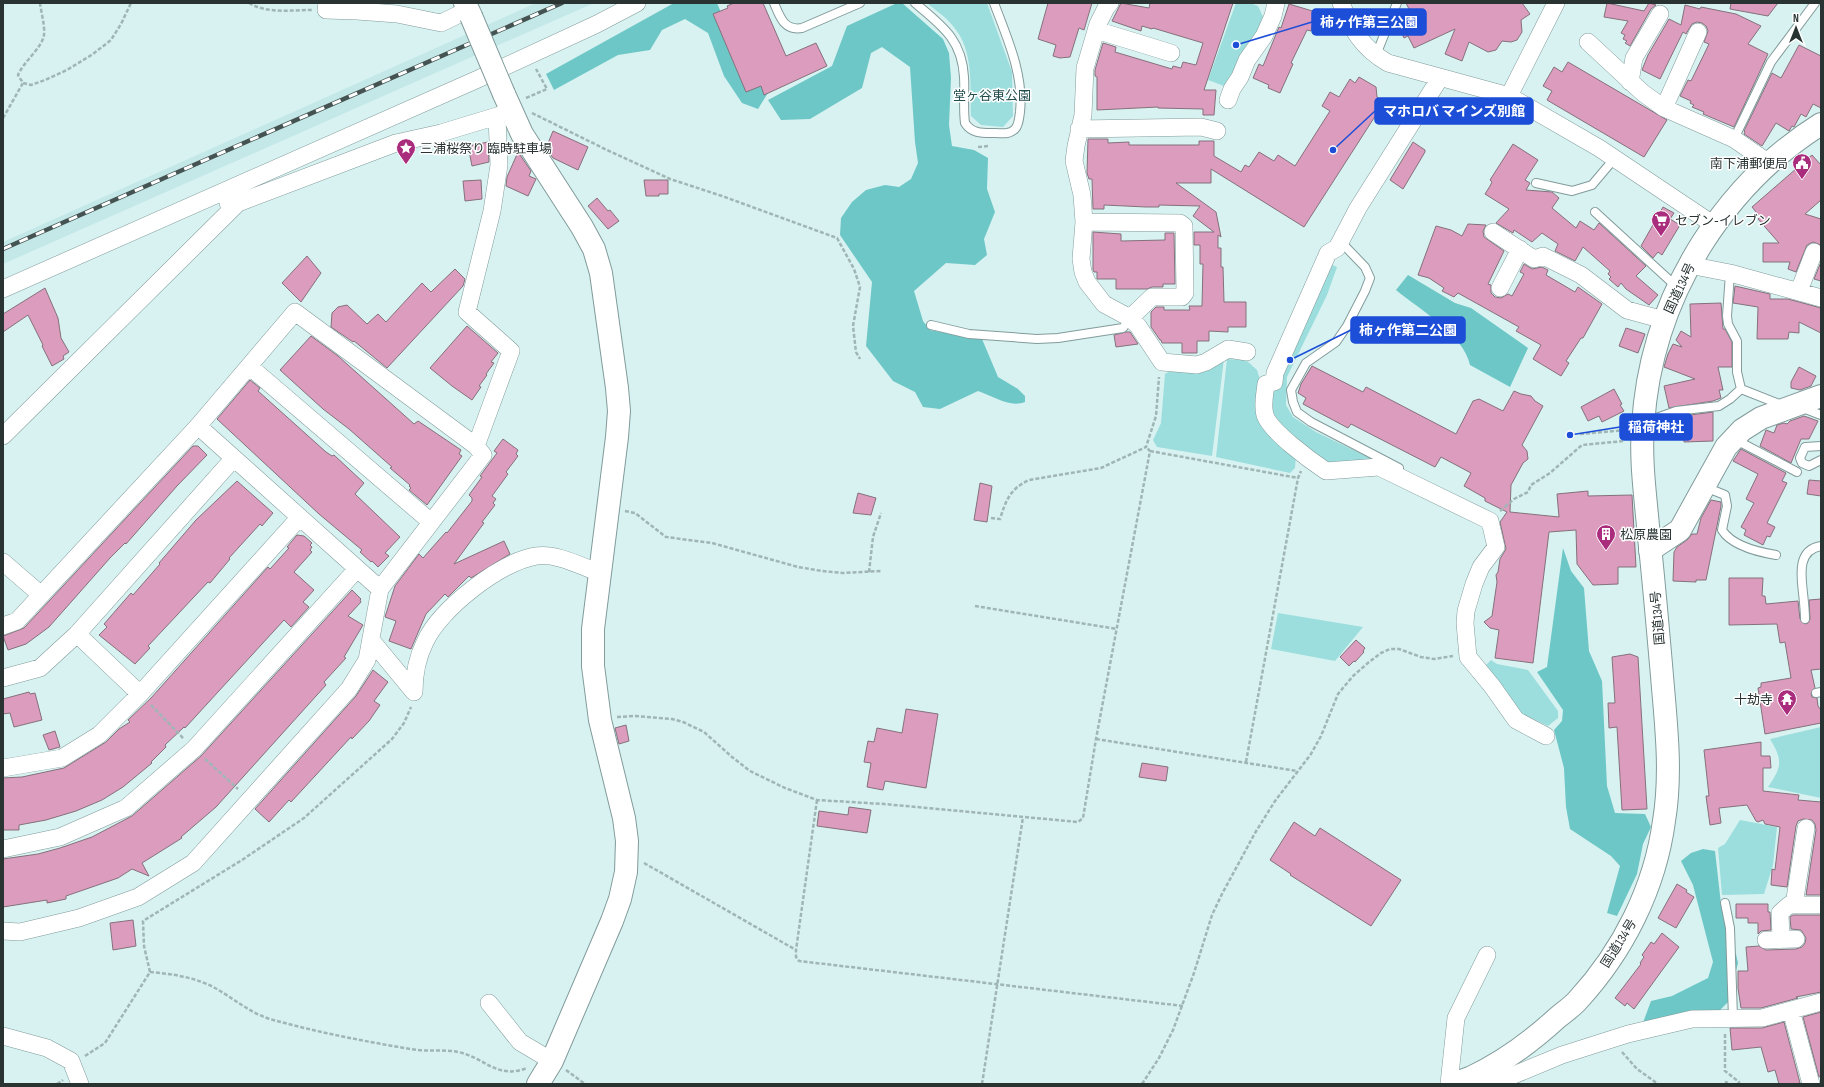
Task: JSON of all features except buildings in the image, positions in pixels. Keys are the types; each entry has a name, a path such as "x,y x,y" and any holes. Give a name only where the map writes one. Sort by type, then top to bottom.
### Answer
{"main road":[{"path":"468,10 505,107 589,238 598,262 619,400 617,437 609,509 593,629 593,666 600,720 624,818 627,853 620,899 612,921 552,1061 538,1084"},
{"name":"国道134号","path":"1455,1083 1475,1075 1528,1044 1577,1001 1610,960 1637,913 1644,897 1656,860 1664,821 1668,783 1665,709 1643,470 1643,424 1650,368 1664,320 1678,288 1689,266 1714,225 1739,193 1769,163 1821,124"},
{"path":"1650,550 1680,530 1726,447 1733,439 1751,424 1821,396"}],"street":[{"path":"3,289 478,79 597,24 637,3"},
{"path":"1110,3 1106,8 1096,30 1084,76 1084,102 1074,161 1082,195 1084,222 1081,259 1083,272 1087,282 1104,304 1130,318 1138,326 1162,362 1197,366 1228,349 1247,352"},
{"path":"1228,100 1247,60 1264,36 1273,16 1276,3"},
{"path":"1341,3 1361,42 1376,56 1388,63 1509,96 1614,159 1714,225"},
{"path":"1509,96 1553,5"},
{"path":"327,6 397,14 442,23 468,10"},
{"path":"1630,82 1634,58 1660,14"},
{"path":"1096,30 1171,53"},
{"path":"1664,108 1698,32"},
{"path":"1588,42 1630,82 1664,108 1734,138 1769,163"},
{"path":"1440,78 1358,208 1337,248 1328,253 1275,373 1274,382 1266,384 1264,401 1265,415 1274,428 1308,458 1326,471 1379,467 1490,521 1496,547 1481,568 1474,584 1466,611 1464,623 1468,657 1492,686 1516,720 1546,736"},
{"path":"198,202 238,203 396,143 505,107 499,165 492,211 467,312 511,351 476,446"},
{"path":"1079,129 1136,134 1189,133 1201,127 1217,132"},
{"path":"3,436 238,203"},
{"path":"1084,222 1180,223 1184,226 1185,293 1182,297 1152,297 1130,318"},
{"path":"1493,232 1534,259 1543,256 1581,275 1628,310 1644,316 1664,320"},
{"path":"1500,288 1520,249"},
{"path":"1799,291 1814,252"},
{"path":"1689,266 1730,273 1821,298"},
{"path":"3,626 17,621 40,594 198,426 295,312 476,446 483,455 380,589 367,660 349,689 193,863 138,897 79,918 20,932 3,931"},
{"path":"249,366 431,522"},
{"path":"198,426 380,589"},
{"path":"3,678 40,668 77,634 234,458"},
{"path":"3,768 62,758 99,736 140,694 300,517"},
{"path":"414,692 418,660 425,640 441,619 480,582 501,570 536,556 559,558 600,573"},
{"path":"3,562 40,594"},
{"path":"3,849 60,837 126,808 194,749 357,569"},
{"path":"77,634 140,694"},
{"path":"370,640 414,692"},
{"path":"1794,905 1805,828"},
{"path":"1781,940 1780,913 1789,905 1821,906"},
{"path":"1487,955 1456,1018 1455,1083 1491,1084 1562,1055 1614,1040 1628,1034 1692,1019 1762,1018 1821,1002"},
{"path":"489,1004 520,1042 552,1061"},
{"path":"1791,1010 1811,1084"},
{"path":"3,1036 47,1048 71,1061 80,1084"}],"lane":[{"path":"774,3 782,22 793,28 802,28 860,3"},
{"path":"915,3 947,30 958,49 964,75 965,123 969,129 981,133 1007,134 1015,129 1019,123 1021,103 1020,87 1013,53 994,3"},
{"path":"1376,56 1396,3"},
{"path":"1734,138 1771,62 1815,3"},
{"path":"1536,183 1572,191 1592,185 1614,159"},
{"path":"1595,212 1678,288"},
{"path":"1340,241 1365,267 1370,278 1348,326 1336,342 1306,363 1291,390 1293,402 1297,412 1311,422 1400,468 1437,495"},
{"path":"1730,273 1726,316 1728,324 1737,341 1738,372 1741,389"},
{"path":"931,325 969,334 1051,338 1123,328 1130,318"},
{"path":"1741,389 1792,407 1821,415"},
{"path":"1643,424 1676,411 1719,406 1741,389"},
{"path":"1733,439 1798,472"},
{"path":"1821,446 1805,447 1800,458 1802,463 1809,466 1821,460"},
{"path":"1704,487 1725,495 1727,506 1722,530 1732,541 1763,553 1776,555"},
{"path":"1805,619 1801,574 1802,562 1808,551 1821,546"},
{"path":"1726,903 1730,928 1729,1019"}],"path":[{"path":"40,3 44,35 39,46 22,65 18,74 23,83 31,85 62,73 111,40 121,24 130,3"},
{"path":"249,3 258,8 275,10 327,6"},
{"path":"505,107 547,89 534,66"},
{"path":"3,118 23,83"},
{"path":"505,107 526,110 670,179 722,196 837,238 854,269 860,287 853,326 856,352 860,359"},
{"path":"978,147 990,146"},
{"path":"991,518 1000,519 1010,494 1018,485 1029,480 1101,468 1146,447 1156,416 1162,362"},
{"path":"1580,434 1604,432"},
{"path":"1514,499 1528,492 1531,485 1550,472 1582,445 1607,442"},
{"path":"1146,447 1150,451 1298,478"},
{"path":"600,720 635,716 672,719 683,722 704,732 750,771 785,788 817,800 884,804 1078,822 1083,818 1096,738 1150,451"},
{"path":"1246,762 1298,478 1308,458"},
{"path":"609,509 635,513 666,537 670,538 712,543 798,567 822,571 881,571"},
{"path":"869,572 873,537 880,513"},
{"path":"975,606 1117,629"},
{"path":"1142,1084 1159,1058 1173,1030 1183,1006 1212,915 1222,894 1255,833 1275,801 1311,754 1321,736 1338,694 1353,676 1381,653 1390,649 1398,649 1421,657 1434,659 1457,656 1468,657"},
{"path":"71,1061 86,1056 105,1042 150,972 144,946 143,921 242,860 304,818 392,739 404,723 414,692"},
{"path":"1096,738 1297,771"},
{"path":"817,800 796,950 796,957 799,961 1183,1006"},
{"path":"982,1084 1023,817"},
{"path":"627,853 796,950"},
{"path":"150,972 172,974 194,979 214,987 248,1009 268,1018 325,1032 412,1050 459,1052 502,1071 519,1071 540,1063 552,1061 576,1076 585,1084"},
{"path":"1729,1019 1725,1071 1739,1082 1738,1084"},
{"path":"1614,1040 1616,1045 1637,1069 1658,1084"},
{"path":"1726,1084 1726,1082 1730,1084"}],"shaded area":[{"path":"536,3 594,3 3,264 3,242"},
{"path":"674,3 717,3 729,31 771,88 758,109 742,103 724,76 708,33 685,19 662,30 650,50 618,55 554,90 546,74"},
{"path":"897,3 902,3 943,39 949,53 951,78 949,125 952,146 974,150 988,158 987,189 995,212 984,239 987,255 975,265 946,263 914,291 923,321 930,330 982,339 998,377 1018,389 1025,396 1025,402 1013,404 978,391 940,409 923,407 915,392 893,381 866,346 872,282 840,235 841,218 852,202 866,190 885,185 899,187 911,179 918,163 915,142 910,67 882,47 871,53 862,88 810,119 781,120 768,100 832,66 847,26"},
{"path":"1408,275 1455,303 1471,308 1528,348 1510,387 1470,365 1466,354 1450,333 1396,290"},
{"path":"1563,548 1571,571 1584,588 1589,651 1602,681 1607,786 1615,813 1645,814 1651,827 1643,844 1637,874 1617,916 1607,913 1620,866 1611,856 1570,829 1566,807 1564,768 1554,730 1562,721 1563,710 1537,672 1547,667"},
{"path":"1703,849 1715,851 1721,904 1727,927 1726,940 1736,954 1738,963 1734,978 1733,997 1719,1011 1641,1028 1651,1001 1672,996 1708,978 1713,962 1693,885 1681,861 1691,853"}],"green space":[{"name":"堂ヶ谷東公園","path":"927,3 987,3 1012,72 1013,116 1003,127 981,125 971,116 970,68 965,46 960,35 950,23"},
{"path":"1236,3 1250,3 1258,6 1265,21 1230,85 1224,86 1208,80"},
{"path":"1326,262 1337,267 1327,295 1287,377 1286,405 1293,417 1316,432 1378,462 1327,467 1271,419 1269,385"},
{"path":"1224,359 1212,456 1157,447 1153,440 1161,423 1165,374 1174,369"},
{"path":"1227,359 1246,360 1257,370 1261,383 1260,398 1296,455 1295,468 1290,473 1216,457"},
{"path":"1278,613 1363,627 1335,661 1271,649"},
{"path":"1491,660 1497,664 1528,670 1558,711 1558,718 1548,726 1521,713 1486,665"},
{"path":"1821,727 1821,798 1768,787 1776,774 1779,763 1779,758 1770,739"},
{"path":"1740,820 1777,827 1773,865 1764,894 1722,895 1718,848 1725,844"}],"railway":[{"path":"3,249 562,3"}],"place":[{"name":"柿ヶ作第三公園","path":"1236,45"},
{"name":"マホロバ マインズ別館","path":"1333,150"},
{"name":"三浦桜祭り 臨時駐車場","path":"406,165"},
{"name":"南下浦郵便局","path":"1802,180"},
{"name":"セブン-イレブン","path":"1661,237"},
{"name":"柿ヶ作第二公園","path":"1290,360"},
{"name":"稲荷神社","path":"1570,435"},
{"name":"松原農園","path":"1606,551"},
{"name":"十劫寺","path":"1787,716"}]}
